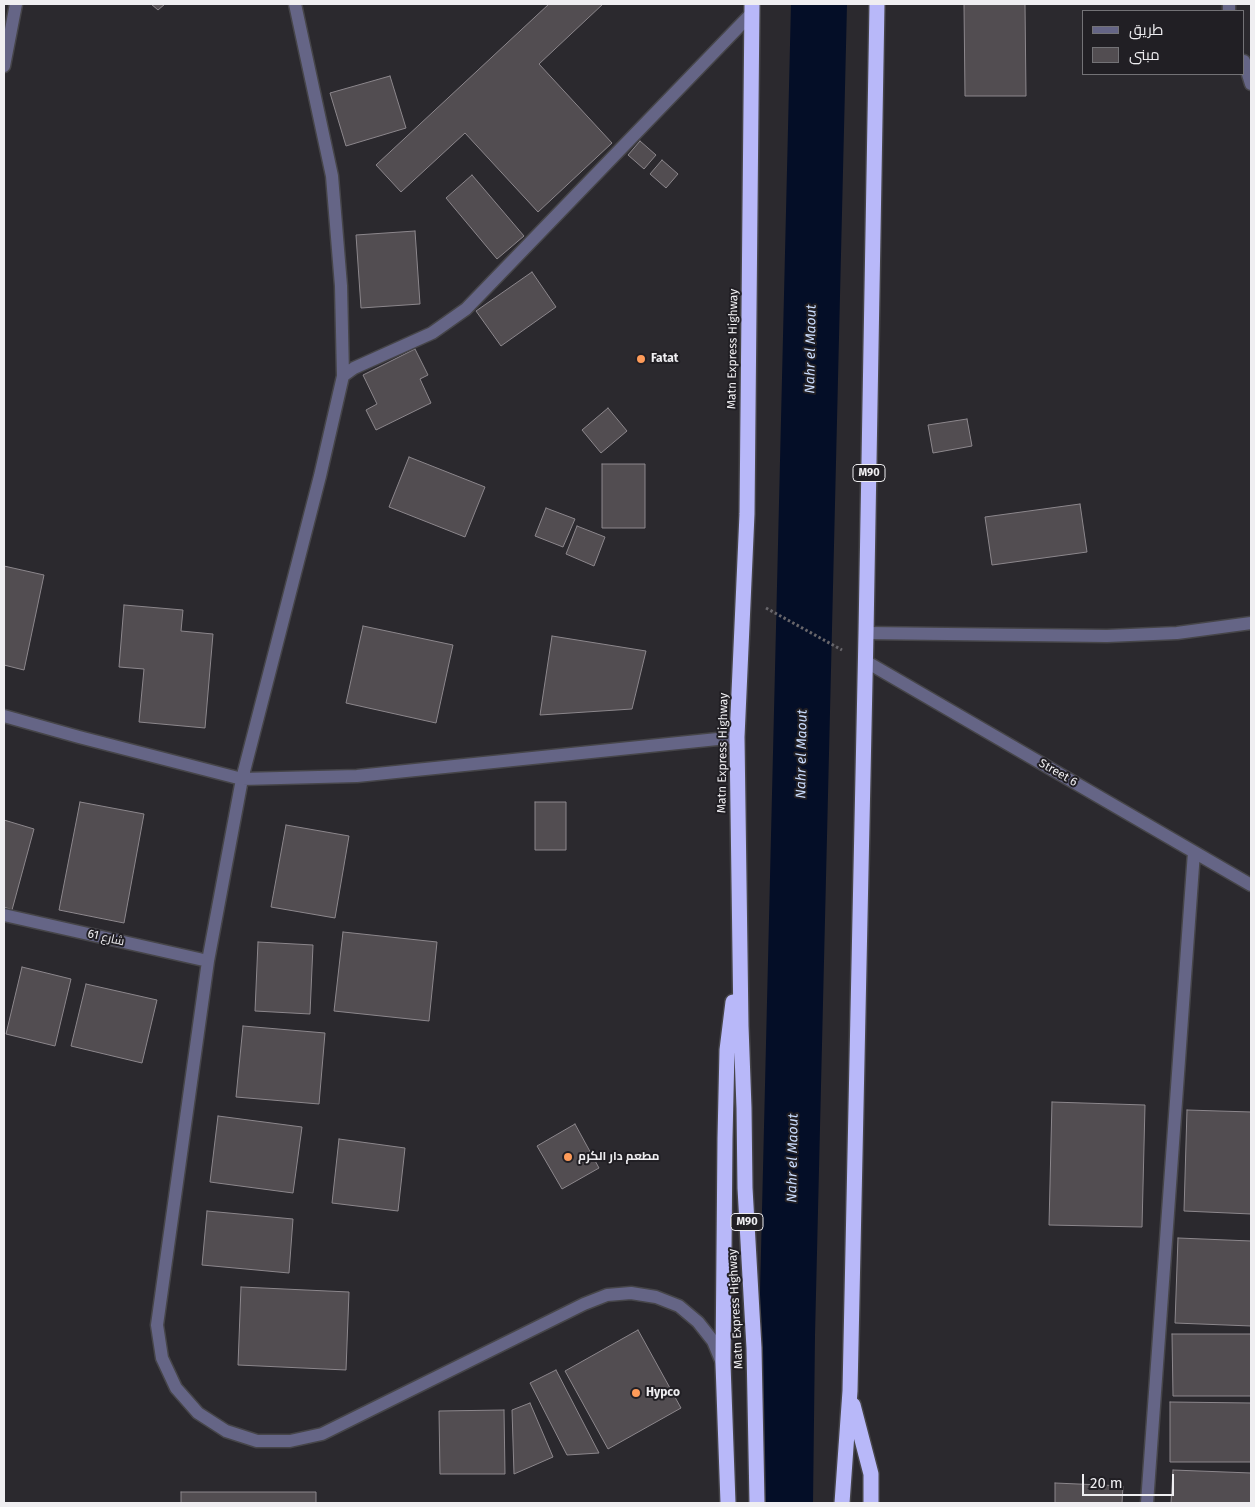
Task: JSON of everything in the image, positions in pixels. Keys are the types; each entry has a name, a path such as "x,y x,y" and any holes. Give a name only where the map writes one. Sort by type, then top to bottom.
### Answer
{"highway":[{"name":"M90","path":"842,1503 850,1391 877,4"},
{"name":"Matn Express Highway","path":"752,8 746,514 737,737 745,1188 754,1348 757,1503"},
{"path":"728,1503 723,1364 727,1050 740,941"},
{"path":"850,1391 871,1474 870,1503"}],"street":[{"path":"4,66 16,4"},
{"path":"294,4 332,176 341,286 343,376 320,476 242,779 208,961 157,1325 162,1358 176,1388 198,1413 226,1431 257,1441 290,1442 322,1434 584,1304 607,1295 631,1293 656,1296 679,1306 698,1322 713,1341 723,1364"},
{"path":"343,376 354,368 432,333 466,309 752,8"},
{"path":"1245,64 1251,84"},
{"path":"866,633 1107,636 1177,633 1251,623"},
{"name":"Street 6","path":"865,661 1251,884"},
{"path":"4,716 242,779 357,776 737,737"},
{"path":"1147,1503 1194,852"},
{"name":"شارع 61","path":"4,916 208,961"}],"path":[{"path":"781,618 838,648"}],"building":[{"path":"151,4 165,4 158,10"},
{"path":"549,4 603,4 539,64 612,143 538,212 465,133 401,192 376,165"},
{"path":"964,4 1025,4 1026,96 965,96"},
{"path":"390,76 406,128 346,146 330,93"},
{"path":"640,141 656,155 644,169 628,155"},
{"path":"662,160 678,174 666,188 650,174"},
{"path":"472,175 524,236 497,259 446,198"},
{"path":"415,231 420,304 361,308 356,235"},
{"path":"532,272 556,307 501,346 476,311"},
{"path":"415,349 428,375 420,379 431,403 376,430 366,410 377,404 363,375"},
{"path":"608,408 627,431 601,453 582,430"},
{"path":"967,419 972,446 933,453 928,425"},
{"path":"409,457 485,487 465,537 389,507"},
{"path":"602,464 645,464 645,528 602,528"},
{"path":"1080,504 1087,552 992,565 985,517"},
{"path":"546,508 575,519 563,547 535,536"},
{"path":"577,526 605,537 594,566 566,554"},
{"path":"4,566 44,575 24,670 4,665"},
{"path":"124,605 183,610 181,631 213,634 205,728 139,722 144,669 119,667"},
{"path":"363,626 453,645 436,723 346,703"},
{"path":"552,636 646,651 632,709 540,715"},
{"path":"80,802 144,814 124,923 59,910"},
{"path":"535,802 566,802 566,850 535,850"},
{"path":"4,820 34,829 12,910 4,907"},
{"path":"286,825 349,836 335,918 271,907"},
{"path":"343,932 437,942 429,1021 334,1011"},
{"path":"258,942 313,945 310,1014 255,1011"},
{"path":"22,967 71,979 55,1046 6,1034"},
{"path":"86,984 157,1000 142,1063 71,1046"},
{"path":"243,1026 325,1033 319,1104 236,1097"},
{"path":"1052,1102 1145,1105 1142,1227 1049,1225"},
{"path":"1187,1110 1251,1112 1251,1214 1184,1211"},
{"path":"218,1116 302,1127 293,1193 210,1182"},
{"name":"مطعم دار الكرم","path":"575,1124 599,1168 562,1189 537,1146"},
{"path":"339,1139 405,1148 398,1211 332,1203"},
{"path":"207,1211 293,1219 289,1273 202,1265"},
{"path":"1178,1238 1251,1241 1251,1326 1175,1323"},
{"path":"241,1287 349,1292 346,1370 238,1365"},
{"path":"638,1330 681,1408 608,1449 565,1371"},
{"path":"1172,1334 1251,1334 1251,1396 1173,1396"},
{"path":"556,1370 599,1453 567,1455 530,1383"},
{"path":"1170,1402 1251,1403 1251,1462 1170,1462"},
{"path":"530,1403 553,1457 514,1474 512,1410"},
{"path":"504,1410 505,1474 440,1474 439,1411"},
{"path":"1173,1470 1251,1473 1251,1503 1171,1503"},
{"path":"1055,1483 1123,1486 1122,1503 1055,1503"},
{"path":"181,1492 316,1492 316,1503 181,1503"}],"waterway":[{"name":"Nahr el Maout","path":"785,1503 787,1335 819,4"}],"place":[{"name":"Fatat","path":"641,359"},
{"name":"مطعم دار الكرم","path":"568,1157"},
{"name":"Hypco","path":"636,1393"}]}
